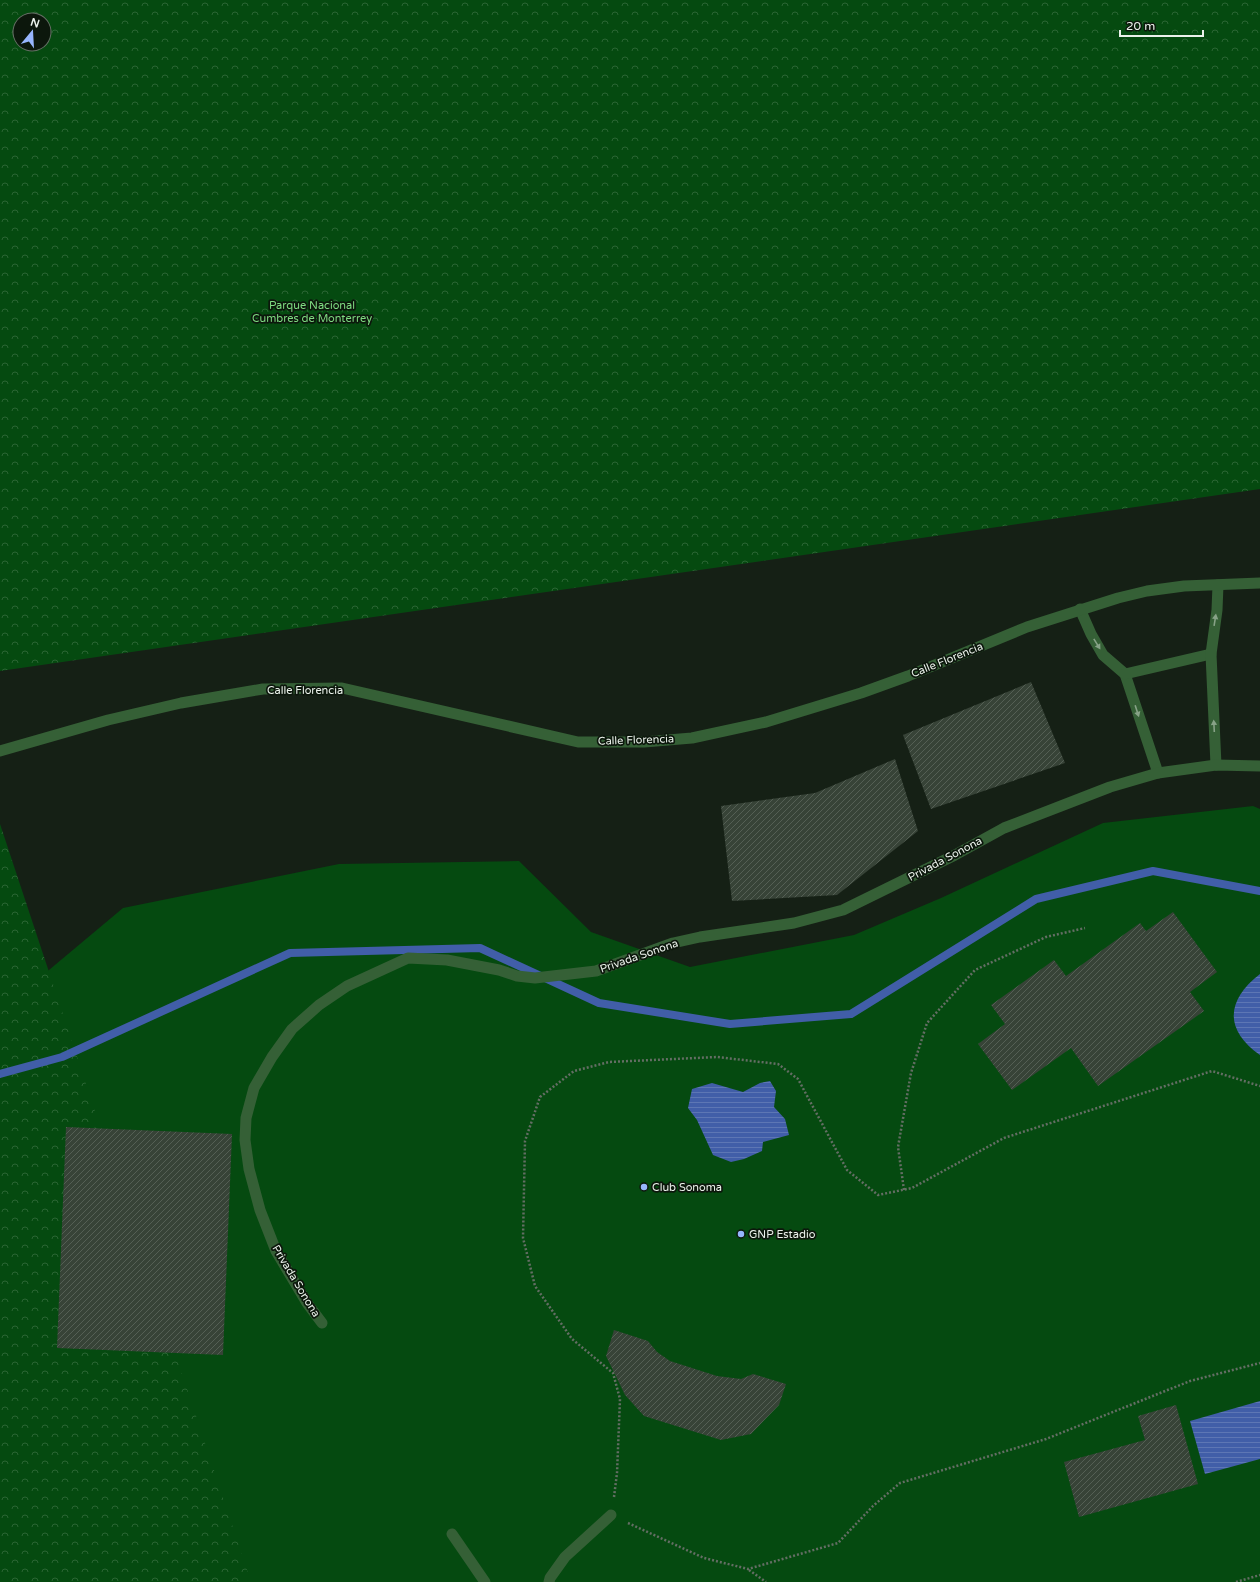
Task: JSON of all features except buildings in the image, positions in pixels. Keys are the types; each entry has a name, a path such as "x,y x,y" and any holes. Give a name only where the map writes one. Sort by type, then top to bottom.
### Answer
{"street":[{"name":"Calle Florencia","path":"0,751 108,720 188,702 263,689 342,688 578,742 644,742 692,738 766,722 861,693 908,676 1026,628 1080,609 1118,598 1147,591 1184,586 1260,583"},
{"path":"1216,765 1211,654 1217,610 1218,585"},
{"path":"1080,609 1091,634 1104,655 1125,674 1158,773"},
{"path":"1125,674 1211,654"},
{"name":"Privada Sonona","path":"322,1323 307,1303 276,1251 260,1210 249,1169 245,1140 246,1118 254,1088 272,1057 292,1029 319,1005 347,986 408,958 447,960 499,970 517,976 535,978 596,971 673,943 700,937 794,923 843,910 903,881 1004,828 1110,787 1158,773 1216,765 1260,766"},
{"path":"550,1582 550,1578 565,1558 611,1515"},
{"path":"452,1534 485,1582"}],"path":[{"path":"904,1190 898,1147 911,1073 927,1023 975,970 1046,937 1085,928"},
{"path":"766,1582 748,1569 704,1558 611,1515 617,1473 620,1399 613,1373 572,1339 535,1286 523,1238 526,1141 540,1097 574,1070 609,1062 716,1057 778,1064 798,1079 847,1170 878,1195 912,1188 1004,1138 1212,1071 1260,1086"},
{"path":"748,1569 838,1543 873,1506 900,1483 1046,1439 1190,1381 1260,1363"},
{"path":"1236,1582 1260,1575"}],"green space":[{"name":"Parque Nacional Cumbres de Monterrey","path":"0,0 1260,0 1260,489 0,671"},
{"name":"Club Sonoma","path":"1253,806 1260,809 1260,1582 173,1582 0,1011 123,908 339,864 519,861 591,932 690,967 854,935 941,898 1103,823"},
{"path":"0,824 251,1582 0,1582"}],"water":[{"path":"1260,974 1260,1055 1248,1045 1240,1035 1235,1025 1234,1015 1236,1004 1241,994"},
{"path":"770,1081 776,1091 774,1107 785,1119 789,1135 763,1142 762,1151 744,1159 731,1162 713,1155 697,1120 688,1108 692,1089 712,1083 743,1092 760,1083"},
{"path":"1260,1401 1260,1459 1205,1474 1190,1421"}],"waterway":[{"path":"0,1074 62,1057 290,953 480,948 599,1003 730,1024 851,1014 1036,899 1153,871 1260,891"}],"place":[{"name":"Club Sonoma","path":"644,1187"},
{"name":"GNP Estadio","path":"741,1234"}]}
